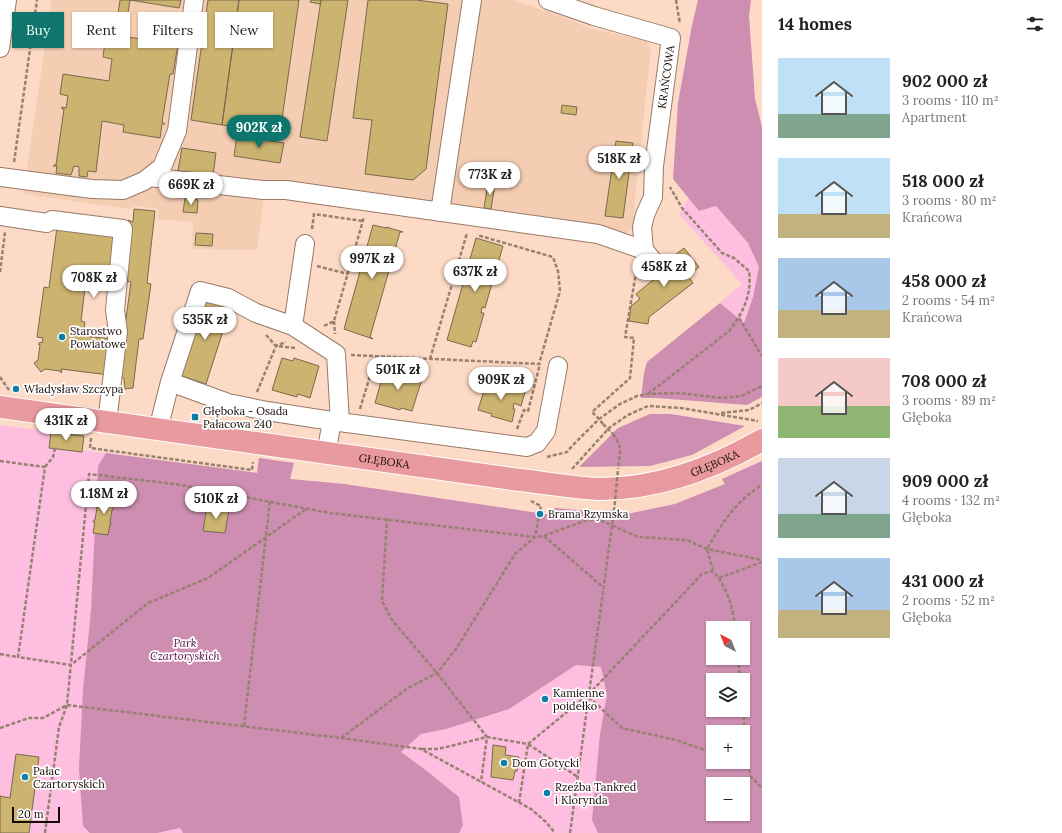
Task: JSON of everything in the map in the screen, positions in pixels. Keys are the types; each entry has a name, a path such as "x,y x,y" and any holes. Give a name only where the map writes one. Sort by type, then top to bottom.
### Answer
{"main road":[{"name":"GŁĘBOKA","path":"6,400 107,422 158,430 558,485 600,489 632,487 668,480 704,469 736,455 762,440"}],"street":[{"path":"0,48 7,0"},
{"path":"6,178 92,189 123,190 144,181 162,167 177,131 194,0"},
{"path":"440,212 472,0"},
{"name":"KRAŃCOWA","path":"548,0 594,16 672,38 654,166 653,198 645,215 642,227 649,256"},
{"path":"149,177 263,190 286,190 598,234 649,256"},
{"path":"3,216 47,223 52,220 123,229 115,310 118,332 107,422"},
{"path":"298,337 302,263 305,244"},
{"path":"158,430 170,382 200,291 228,298 298,337 336,354 342,422 326,454"},
{"path":"170,382 228,403 267,411 527,447 537,443 546,431 558,366"}],"path":[{"path":"6,178 37,0"},
{"path":"676,0 681,28"},
{"path":"648,394 729,331 739,318 749,292 749,271 734,258 722,253 682,208 675,195"},
{"path":"305,244 309,243 314,214 363,221"},
{"path":"0,272 3,216"},
{"path":"250,407 276,346 334,321 364,217"},
{"path":"461,231 553,257 558,271 560,291 539,364 528,411 524,410 512,445"},
{"path":"430,359 467,233"},
{"path":"570,833 604,588 620,452 620,443 592,412 630,378 634,338 625,338 638,260 649,256"},
{"path":"302,263 348,274"},
{"path":"739,318 762,356"},
{"path":"261,330 276,346"},
{"path":"276,346 298,337"},
{"path":"336,354 558,366"},
{"path":"342,422 376,356"},
{"path":"0,377 6,400"},
{"path":"542,458 567,452 599,419 620,404 636,396 678,393 722,398 741,396 762,386"},
{"path":"716,413 749,410 762,403"},
{"path":"569,471 609,428 628,415 648,406 681,408 762,422"},
{"path":"18,656 45,467 53,456 54,448"},
{"path":"0,461 45,467"},
{"path":"45,833 59,727 67,705 89,474 175,484 330,513 387,518 535,537 543,536 587,520 600,520 638,537 687,540 707,549 762,561"},
{"path":"734,621 726,591 719,578 713,571 707,549 719,528 737,504 762,485"},
{"path":"244,726 270,502"},
{"path":"341,738 408,688 437,673 456,648 515,554 535,537 541,506"},
{"path":"0,654 71,665 148,603 208,578 306,508"},
{"path":"387,518 382,601 392,620 437,673 487,737 480,782"},
{"path":"543,536 604,588"},
{"path":"719,578 762,561"},
{"path":"519,803 528,744 589,695 702,574 713,571"},
{"path":"589,695 622,728 676,740 706,751"},
{"path":"0,728 29,718 43,718 67,705 421,749 438,748 487,737 528,744 578,777"},
{"path":"421,749 531,809 546,822 555,833"},
{"path":"749,769 751,777 762,788"}],"shaded area":[{"path":"52,0 512,0 564,17 589,28 646,41 651,48 635,197 634,229 623,234 599,230 596,243 264,197 257,250 192,249 193,222 158,219 158,209 136,206 130,209 23,194 45,48 64,48 64,12 50,12"}],"green space":[{"path":"698,0 751,0 749,16 755,99 762,127 762,397 747,405 641,398 647,362 720,303 744,323 753,297 759,267 748,243 716,206 699,211 673,179 678,103"},
{"path":"689,198 699,211 716,206 748,243 759,267 753,297 744,323 720,303 742,284 679,214"},
{"path":"650,414 671,414 745,426 692,455 650,466 579,467 618,428"},
{"name":"Park Czartoryskich","path":"0,425 84,436 82,450 257,473 259,458 294,463 290,479 344,484 551,515 554,508 601,512 614,511 627,514 675,504 725,484 722,479 762,461 762,833 0,833"},
{"name":"Park Czartoryskich","path":"106,453 257,473 259,458 294,463 290,479 344,484 552,515 554,508 601,512 614,511 627,514 675,504 725,484 722,479 762,461 762,833 598,833 592,820 600,734 607,695 601,667 576,665 509,709 446,729 421,734 401,752 459,797 463,825 459,833 183,833 180,828 157,833 90,833 83,826 79,769 83,690 91,610 98,466"}],"building":[{"path":"120,0 130,0 128,12 118,12"},
{"path":"130,0 181,0 179,8"},
{"path":"208,0 239,0 237,12 215,12 215,48 232,48 222,125 191,120 201,48 207,48 206,12"},
{"path":"239,0 299,0 280,133 222,125 232,48 273,48 273,12 237,12"},
{"path":"311,0 321,0 320,4 310,2"},
{"path":"321,0 348,0 327,141 300,137"},
{"path":"368,0 416,0 448,4 426,169 413,180 365,174 372,120 353,118"},
{"path":"130,37 138,38 138,48 177,48 173,74 170,74 162,122 165,124 162,124 160,138 123,132 124,125 102,121 96,172 88,171 87,177 79,176 79,167 74,166 71,175 56,173 57,166 53,166 56,165 64,109 62,109 62,107 66,108 68,96 60,94 63,74 109,81 112,59 103,57 104,48 130,48"},
{"path":"562,105 577,107 576,115 561,113"},
{"path":"237,136 284,143 280,163 234,156"},
{"path":"616,141 633,143 623,218 605,216"},
{"path":"182,148 216,153 213,176 178,171"},
{"path":"488,183 495,184 491,209 484,208"},
{"path":"185,198 198,200 197,213 183,212"},
{"path":"134,209 155,211 147,283 151,284 143,339 139,339 133,388 125,389 124,378 118,377 131,282 126,281 117,272 93,269 87,272 81,321 85,322 83,336 114,339 109,375 61,369 61,373 60,371 45,369 41,372 34,363 38,360 40,345 38,344 40,342 42,343 43,338 37,337 44,287 49,288 57,227 122,236 129,251 132,228 127,228 128,220 133,222"},
{"path":"373,225 403,232 400,232 370,337 373,339 344,329"},
{"path":"196,233 213,234 212,246 195,245"},
{"path":"476,238 503,246 495,274 492,273 491,279 493,280 485,308 482,307 481,313 484,313 476,342 473,341 471,347 447,340"},
{"path":"684,248 699,267 688,276 693,283 649,317 648,324 629,321 631,306 640,299 636,294 675,262 671,258"},
{"path":"203,298 231,306 206,384 179,375"},
{"path":"282,358 293,361 294,358 319,366 310,398 298,394 297,397 272,390"},
{"path":"384,371 396,375 397,372 422,379 412,411 401,408 400,410 375,403"},
{"path":"487,381 525,392 521,406 514,403 513,409 515,409 512,422 491,416 492,414 478,410"},
{"path":"51,432 84,436 82,452 49,448"},
{"path":"99,495 114,497 110,522 111,525 110,524 108,535 93,533 95,522 93,522 95,520"},
{"path":"207,506 229,509 225,533 203,531"},
{"name":"Dom Gotycki","path":"493,745 506,747 505,755 519,757 517,771 515,771 513,780 491,777"},
{"name":"Pałac Czartoryskich","path":"16,754 39,757 29,833 0,833 0,796 10,798"}],"place":[{"name":"Starostwo Powiatowe","path":"62,337"},
{"name":"Władysław Szczypa","path":"16,389"},
{"name":"Głęboka - Osada Pałacowa 240","path":"195,417"},
{"name":"Brama Rzymska","path":"540,514"},
{"name":"Kamienne poidełko","path":"545,699"},
{"name":"Dom Gotycki","path":"504,763"},
{"name":"Pałac Czartoryskich","path":"25,777"},
{"name":"Rzeźba Tankred i Klorynda","path":"547,793"}]}
